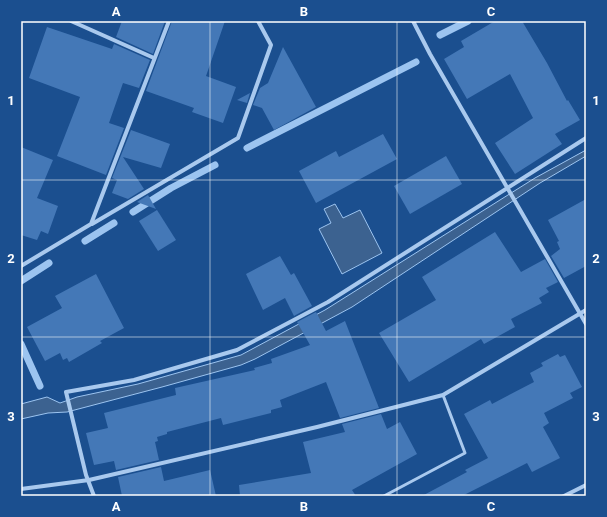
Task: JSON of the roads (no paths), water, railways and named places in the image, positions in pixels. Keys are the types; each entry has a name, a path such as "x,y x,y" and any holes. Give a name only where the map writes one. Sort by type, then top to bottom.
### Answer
{"street":[{"path":"71,21 154,58"},
{"path":"91,224 169,21"},
{"path":"21,266 238,138 271,45 258,21"},
{"path":"413,21 430,54 586,324"},
{"path":"94,496 66,392 134,380 237,350 328,302 586,138"},
{"path":"21,489 89,480 317,427 443,395 586,310"},
{"path":"564,496 586,485"}],"lane":[{"path":"384,496 465,452 443,395"}],"water":[{"path":"586,150 586,156 540,183 352,307 255,359 241,365 67,412 48,413 21,419 21,404 47,397 60,403 77,397 138,384 241,355 325,310 535,178"},
{"path":"335,204 343,218 360,210 382,253 342,274 319,229 331,223 324,209"}],"waterway":[{"path":"440,35 468,21"},
{"path":"247,148 416,62"},
{"path":"133,212 171,188 215,165"},
{"path":"85,241 114,223"},
{"path":"21,281 49,263"},
{"path":"21,344 40,386"}]}
